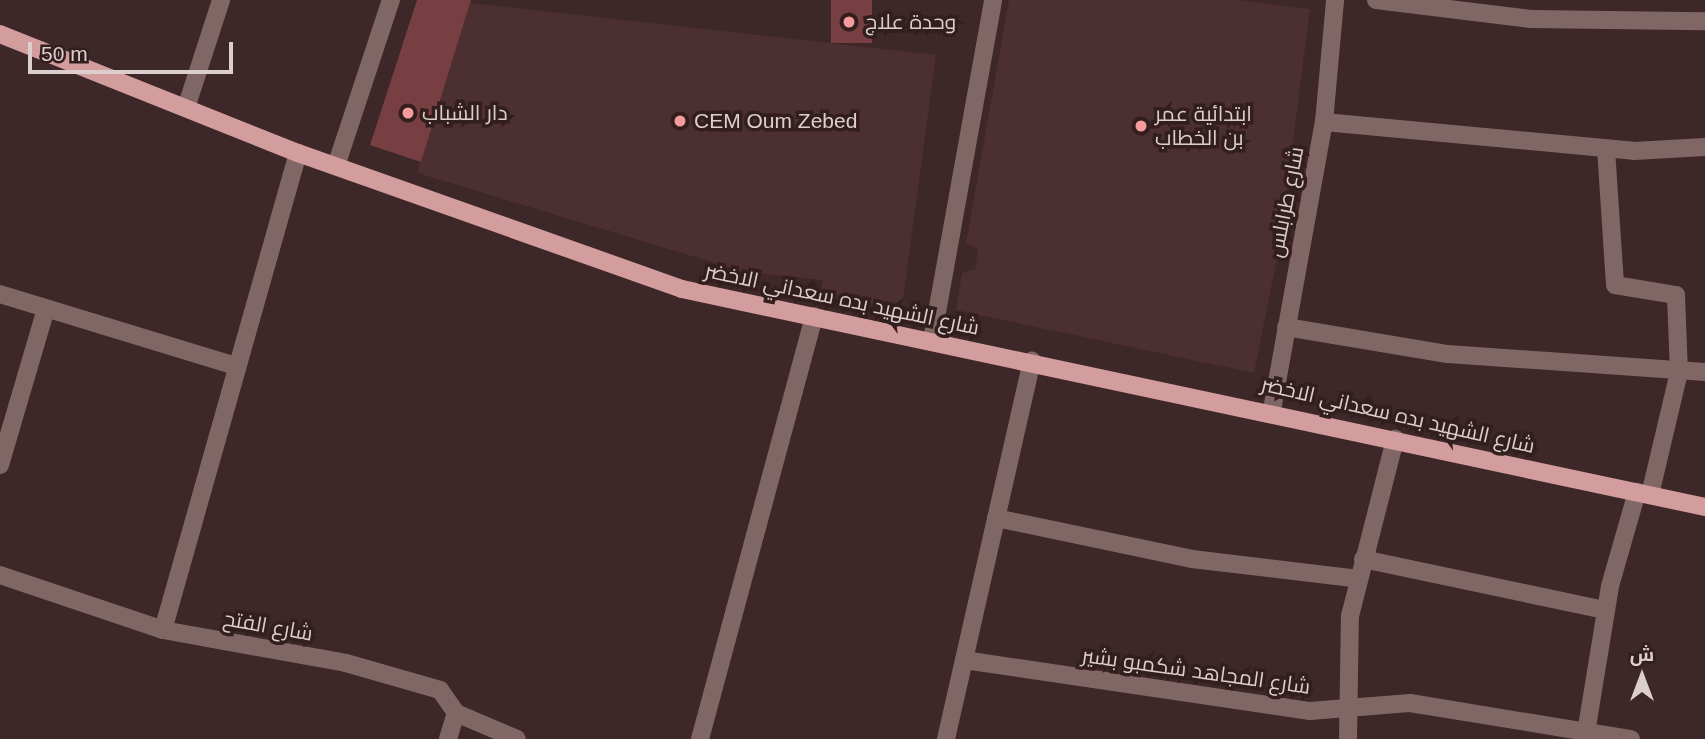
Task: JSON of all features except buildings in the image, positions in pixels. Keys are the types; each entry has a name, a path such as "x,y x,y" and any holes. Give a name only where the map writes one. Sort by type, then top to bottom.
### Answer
{"main road":[{"name":"شارع الشهيد بده سعداني الاخضر","path":"0,34 298,153 682,289 1272,410 1705,507"}],"street":[{"path":"186,108 221,0"},
{"path":"336,166 391,0"},
{"path":"932,340 993,0"},
{"name":"شارع طرابلس","path":"1272,410 1324,122 1335,0"},
{"path":"1376,0 1531,19 1705,21"},
{"path":"1324,122 1606,149 1705,146"},
{"path":"1586,736 1605,610 1679,372 1676,295 1620,288 1612,278 1606,149"},
{"path":"163,630 298,153"},
{"path":"0,294 236,366"},
{"path":"0,465 46,309"},
{"path":"699,739 814,316"},
{"path":"1286,327 1448,354 1705,372"},
{"path":"946,739 1032,361"},
{"path":"1348,739 1350,616 1395,439"},
{"path":"996,518 1192,559 1359,579"},
{"path":"1363,559 1605,610"},
{"name":"شارع الفتح","path":"0,575 163,630 346,663 440,690 456,713 517,739"},
{"name":"شارع المجاهد شكمبو بشير","path":"964,660 1310,711 1410,703 1586,736 1631,739"},
{"path":"448,739 456,713"}],"shaded area":[{"name":"ابتدائية عمر بن الخطاب","path":"1009,0 1238,0 1310,9 1280,243 1254,373 956,310 962,273 975,269 978,249 966,243"},
{"name":"CEM Oum Zebed","path":"470,3 936,55 902,307 822,300 822,280 745,272 417,173"}],"place":[{"name":"وحدة علاج","path":"849,22"},
{"name":"دار الشباب","path":"408,113"},
{"name":"CEM Oum Zebed","path":"680,121"},
{"name":"ابتدائية عمر بن الخطاب","path":"1141,126"}]}
